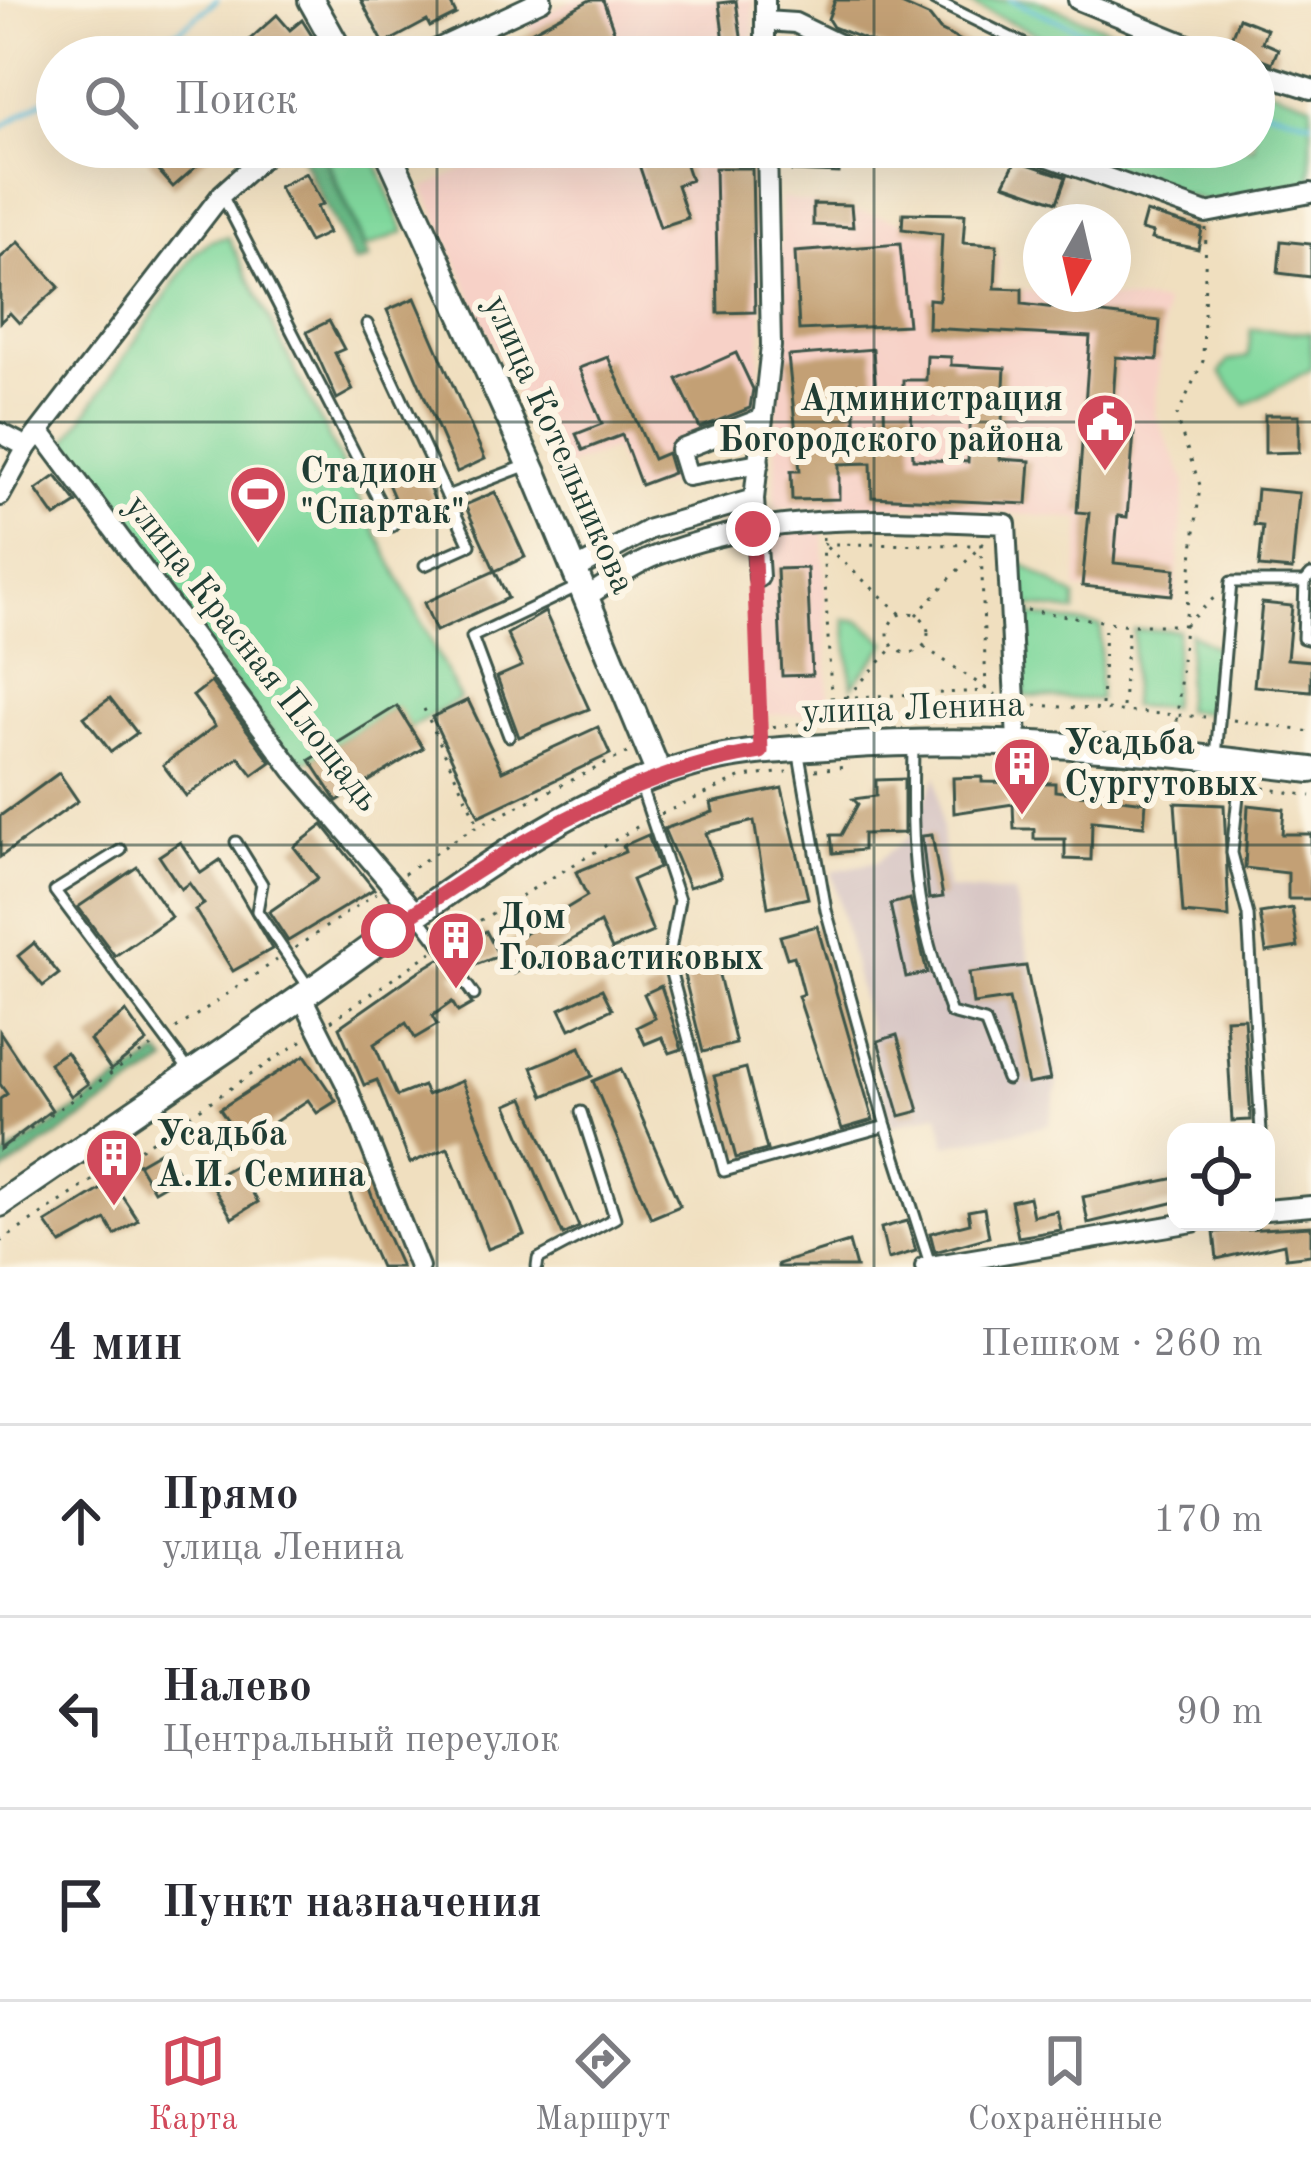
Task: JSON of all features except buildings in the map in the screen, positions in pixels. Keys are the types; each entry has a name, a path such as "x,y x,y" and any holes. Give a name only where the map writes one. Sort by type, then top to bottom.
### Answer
{"main road":[{"path":"310,0 331,36"},
{"name":"улица Котельникова","path":"396,168 580,584 645,745 649,778"},
{"name":"улица Ленина","path":"0,1204 306,994 415,912 649,778 761,740 798,749 1017,741 1216,757 1240,773 1311,770"}],"street":[{"path":"465,36 542,0"},
{"path":"764,36 766,0"},
{"path":"1078,0 1166,36"},
{"path":"764,22 795,23 822,36"},
{"path":"1275,77 1311,88"},
{"path":"0,496 40,430 222,194 251,168"},
{"path":"759,577 754,499 771,346 767,168"},
{"path":"1082,168 1206,213 1311,193"},
{"path":"758,463 688,476 680,450 763,418"},
{"name":"улица Красная Площадь","path":"40,430 215,668 415,912"},
{"path":"0,434 28,447"},
{"path":"580,584 650,529 754,499"},
{"path":"580,584 655,556 753,529 821,518 1006,524 1017,741"},
{"path":"306,994 419,1267"},
{"path":"1275,1204 1311,1206"},
{"path":"929,1266 1167,1226"}],"lane":[{"path":"934,0 1007,36"},
{"path":"222,194 392,526"},
{"path":"367,325 470,545 425,565"},
{"path":"448,496 530,464"},
{"path":"1216,757 1231,582 1308,579 1303,638 1311,640"},
{"path":"509,736 472,637 580,584"},
{"path":"914,742 911,864 931,958 951,1012 985,1022 1007,1079"},
{"path":"798,749 826,910 929,1266"},
{"path":"1240,773 1232,853 1248,916 1260,1123"},
{"path":"649,778 679,900 668,962 724,1171 886,1126"},
{"path":"236,842 262,884 257,911 306,994"},
{"path":"121,850 56,891 191,1073"},
{"path":"415,912 447,954"},
{"path":"461,977 474,995"},
{"path":"537,1267 538,1259 615,1218 581,1112"}],"path":[{"path":"1175,752 1200,485 1176,418 1203,361 1206,213"},
{"path":"821,518 832,712"},
{"path":"916,615 928,632 923,646 909,653 894,647 888,636 890,624 902,615 916,615 981,544 1006,524"},
{"path":"823,544 981,544"},
{"path":"823,544 902,615"},
{"path":"981,544 986,691"},
{"path":"759,577 761,740 824,721 1015,704 1176,713 1311,732"},
{"path":"1012,608 1128,625 1185,626 1231,582"},
{"path":"1102,707 1106,622"},
{"path":"1123,709 1128,625"},
{"path":"923,646 986,691 1015,704"},
{"path":"824,721 894,647"},
{"path":"832,698 986,691"},
{"path":"424,709 478,826"},
{"path":"0,1149 478,826 645,745"},
{"path":"1099,769 1240,773 1311,796"}],"shaded area":[{"path":"572,0 753,0 754,36 535,36 528,22"},
{"path":"466,168 758,168 762,315 757,421 681,450 688,476 633,495 614,449 550,473 424,188"},
{"path":"781,198 882,216 1000,259 996,288 1023,290 1023,312 1131,312 1131,300 1165,303 1155,413 1185,481 1175,601 1076,590 1081,519 912,506 775,508"},
{"path":"753,529 823,530 829,714 760,715"},
{"path":"937,775 947,889 1014,893 1058,1083 1049,1125 946,1145 939,1113 891,1126 832,871 877,862 907,838"}],"green space":[{"path":"961,0 1036,0 1124,36 1041,36"},
{"path":"1275,91 1311,103 1311,184 1211,203 1097,168 1275,168"},
{"path":"307,168 328,168 369,259 354,263"},
{"path":"331,168 378,168 404,232 366,247"},
{"name":"Стадион \"Спартак\"","path":"228,237 460,699 410,728 396,707 310,760 291,759 62,449 195,253 210,241"},
{"path":"1251,329 1311,333 1311,369 1246,405 1220,373 1228,361 1248,357"},
{"path":"1020,562 1075,597 1075,612 1020,605"},
{"path":"1022,614 1101,626 1099,700 1024,696"},
{"path":"845,619 860,621 887,643 852,686"},
{"path":"1134,630 1178,630 1170,708 1131,706"},
{"path":"1190,633 1220,650 1215,714 1184,710"},
{"path":"160,1054 167,1062 0,1174 0,1160"}],"waterway":[{"path":"166,36 217,0"},
{"path":"1010,0 1095,36"},
{"path":"0,128 36,105"},
{"path":"1275,112 1311,121"}],"place":[{"name":"Администрация Богородского района","path":"1105,473"},
{"name":"Стадион \"Спартак\"","path":"258,545"},
{"name":"Усадьба Сургутовых","path":"1022,817"},
{"name":"Дом Головастиковых","path":"456,991"},
{"name":"Усадьба А.И. Семина","path":"114,1208"}],"route":[{"path":"388,931 508,854 627,788 658,774 761,752 759,577 753,529"}]}
